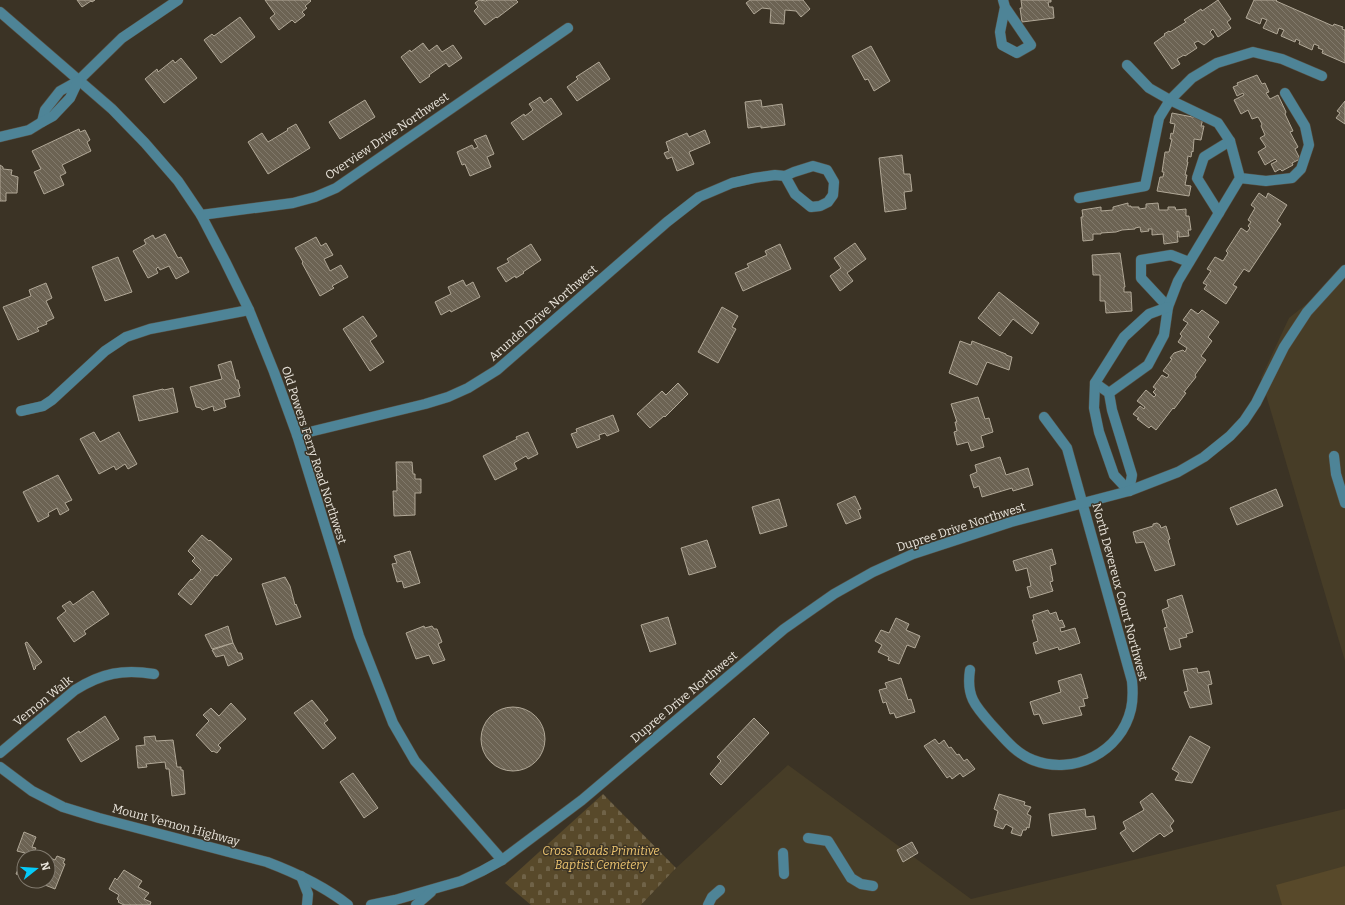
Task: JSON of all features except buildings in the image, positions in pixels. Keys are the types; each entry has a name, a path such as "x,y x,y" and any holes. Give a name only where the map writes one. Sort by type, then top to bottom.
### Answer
{"street":[{"path":"0,137 29,130 53,116 70,98 78,81 122,38 178,0"},
{"name":"Old Powers Ferry Road Northwest","path":"0,12 112,109 145,143 178,181 201,215 248,310 274,372 297,435 359,636 393,723 415,761 502,860"},
{"name":"Overview Drive Northwest","path":"201,215 293,202 315,197 336,188 568,28"},
{"path":"1079,198 1145,186 1159,118 1170,100 1192,78 1217,64 1253,52 1282,58 1322,76"},
{"path":"1109,393 1148,365 1164,335 1168,307 1178,281 1240,178 1230,141 1218,123 1170,100 1149,88 1127,65"},
{"path":"1240,178 1266,182 1292,178 1301,169 1309,145 1305,126 1285,93"},
{"path":"1219,213 1197,178 1204,157 1230,141"},
{"name":"Arundel Drive Northwest","path":"297,435 425,404 448,397 468,388 497,370 667,222 699,197 732,184 754,178 775,175 785,176 814,166 827,170 834,182 833,195 828,202 820,206 811,207 795,194 785,176"},
{"path":"1168,307 1141,278 1142,260 1171,255 1189,262"},
{"name":"Dupree Drive Northwest","path":"371,905 436,888 472,876 502,860 582,800 784,629 834,594 873,572 913,554 1011,522 1129,491 1178,472 1204,457 1230,436 1244,421 1256,404 1284,347 1307,312 1345,270"},
{"path":"1129,491 1114,475 1099,432 1094,408 1095,383 1124,337 1149,314 1168,307"},
{"path":"21,411 43,406 52,400 105,351 126,338 150,329 248,310"},
{"path":"1095,383 1109,393 1112,410 1132,475 1129,491"},
{"name":"North Devereux Court Northwest","path":"970,670 968,680 969,690 977,708 1012,747 1022,755 1033,760 1056,765 1068,765 1081,762 1104,751 1121,733 1131,709 1133,697 1132,681 1067,448 1044,417"},
{"path":"1334,456 1336,474 1345,502"},
{"name":"Vernon Walk","path":"0,753 75,690 87,683 102,676 118,672 136,671 154,674"},
{"name":"Mount Vernon Highway","path":"0,767 32,791 63,807 99,818 267,862 301,876 348,905"},
{"path":"808,838 828,841 851,878 861,884 873,886"},
{"path":"783,853 784,874"},
{"path":"301,876 308,894 307,905"},
{"path":"416,905 436,888"},
{"path":"708,905 712,896 720,890"}],"shaded area":[{"path":"1345,273 1345,661 1261,378 1289,318"},
{"path":"788,765 971,899 1345,809 1345,905 641,905 676,868"}],"green space":[{"name":"Cross Roads Primitive Baptist Cemetery","path":"603,794 676,868 641,905 531,905 505,883"},
{"path":"1345,866 1345,905 1282,905 1276,885"}]}
